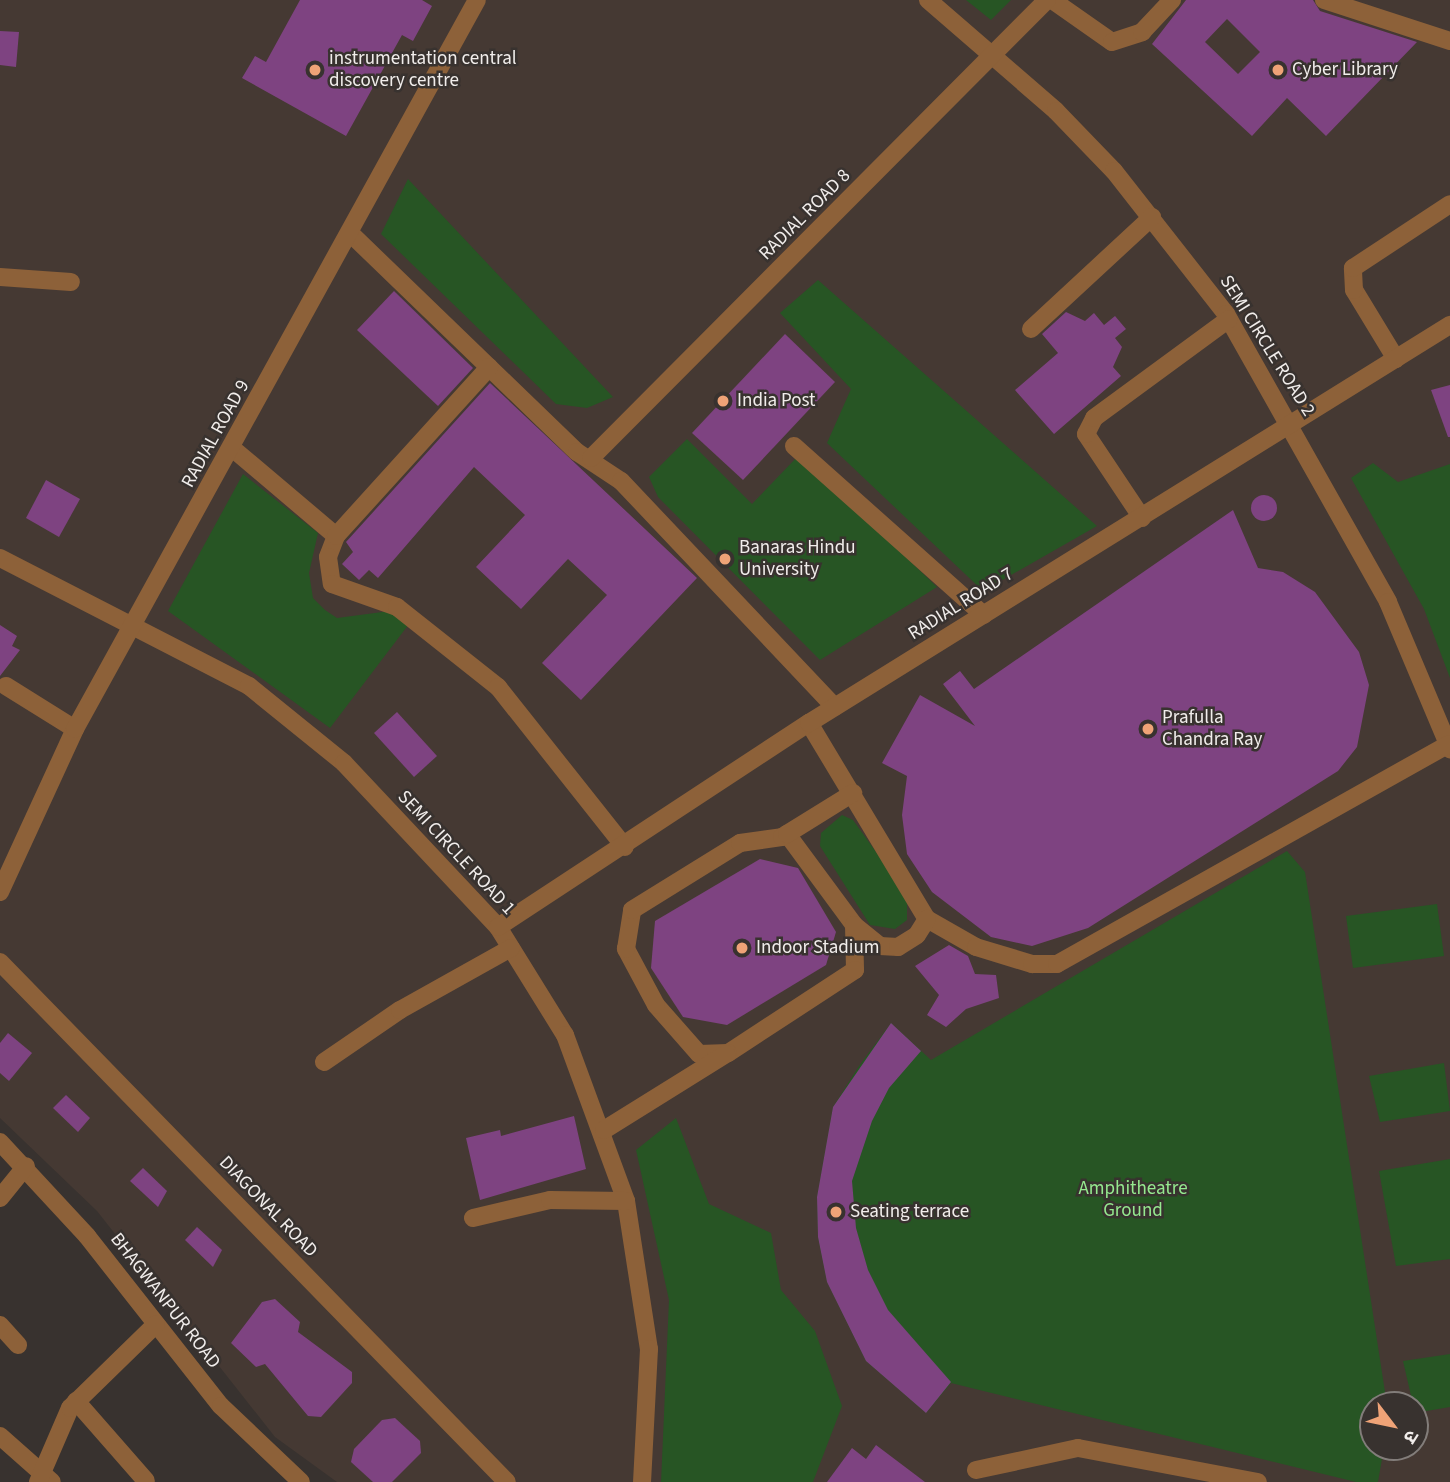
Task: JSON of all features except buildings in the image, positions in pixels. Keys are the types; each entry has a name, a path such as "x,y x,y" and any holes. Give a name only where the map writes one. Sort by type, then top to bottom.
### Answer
{"street":[{"name":"RADIAL ROAD 9","path":"0,892 75,729 136,625 477,0"},
{"name":"SEMI CIRCLE ROAD 2","path":"928,0 1056,111 1152,217 1229,319 1290,422 1388,602 1449,747"},
{"path":"1050,0 1112,42 1142,32 1172,0"},
{"name":"RADIAL ROAD 8","path":"591,458 1050,0"},
{"path":"1324,0 1450,41"},
{"path":"1396,359 1354,290 1353,268 1450,204"},
{"path":"1031,329 1152,217"},
{"path":"350,233 489,367 591,458 621,481 835,707"},
{"path":"0,277 71,282"},
{"path":"1142,518 1086,434 1094,418 1229,319"},
{"name":"RADIAL ROAD 7","path":"498,927 625,847 809,723 1450,325"},
{"path":"489,367 336,536 326,572 332,584 397,607 498,687 625,847"},
{"path":"794,446 984,615"},
{"path":"232,448 336,536"},
{"name":"SEMI CIRCLE ROAD 1","path":"0,558 136,625 249,687 344,763 498,927 565,1035 604,1130 626,1201 649,1349 642,1482"},
{"path":"6,686 75,729"},
{"path":"809,723 927,919 1003,958 1057,964 1449,747"},
{"path":"728,1053 699,1054 656,1005 626,949 632,910 740,843 787,834 853,793"},
{"path":"787,834 855,925 880,946 898,947 917,935 927,919"},
{"path":"604,1130 855,970 855,925"},
{"path":"324,1062 400,1010 511,948"},
{"name":"DIAGONAL ROAD","path":"0,962 507,1482"},
{"name":"BHAGWANPUR ROAD","path":"0,1142 26,1167 221,1406 293,1480"},
{"path":"0,1198 26,1167"},
{"path":"473,1218 550,1200 626,1201"},
{"path":"0,1436 43,1479 76,1401 156,1324"},
{"path":"0,1325 18,1345"},
{"path":"76,1401 146,1481"},
{"path":"976,1470 1078,1448 1258,1482"}],"shaded area":[{"name":"Banaras Hindu University","path":"0,0 1450,0 1450,1482 337,1482 275,1437 97,1211 0,1118"}],"green space":[{"path":"966,0 1011,0 991,20"},
{"path":"408,179 613,397 587,408 556,404 381,234"},
{"path":"818,280 1097,526 983,591 827,443 851,389 780,313"},
{"path":"687,439 752,504 799,455 937,587 820,660 658,497 649,477"},
{"path":"1373,463 1398,482 1450,464 1450,678 1424,609 1351,478"},
{"path":"243,474 318,533 309,573 313,598 325,610 337,618 390,611 409,624 330,728 168,611"},
{"path":"842,815 853,820 907,895 907,920 895,929 870,925 820,846 821,833"},
{"name":"Amphitheatre Ground","path":"1287,851 1305,872 1385,1391 1359,1391 1359,1461 1382,1461 1378,1482 1356,1482 951,1383 926,1413 866,1361 827,1282 818,1237 817,1197 833,1107 891,1023 931,1060"},
{"path":"1437,904 1444,956 1353,968 1346,916"},
{"path":"1444,1063 1450,1111 1380,1122 1369,1076"},
{"path":"676,1118 709,1204 771,1233 781,1290 815,1331 842,1406 813,1482 661,1482 669,1300 636,1150"},
{"path":"1450,1159 1450,1259 1396,1266 1379,1171"},
{"path":"1450,1354 1450,1407 1429,1411 1429,1391 1410,1391 1403,1361"}],"place":[{"name":"instrumentation central discovery centre","path":"315,70"},
{"name":"Cyber Library","path":"1278,70"},
{"name":"India Post","path":"723,401"},
{"name":"Banaras Hindu University","path":"725,559"},
{"name":"Prafulla Chandra Ray","path":"1148,729"},
{"name":"Indoor Stadium","path":"742,948"},
{"name":"Seating terrace","path":"836,1212"}]}
